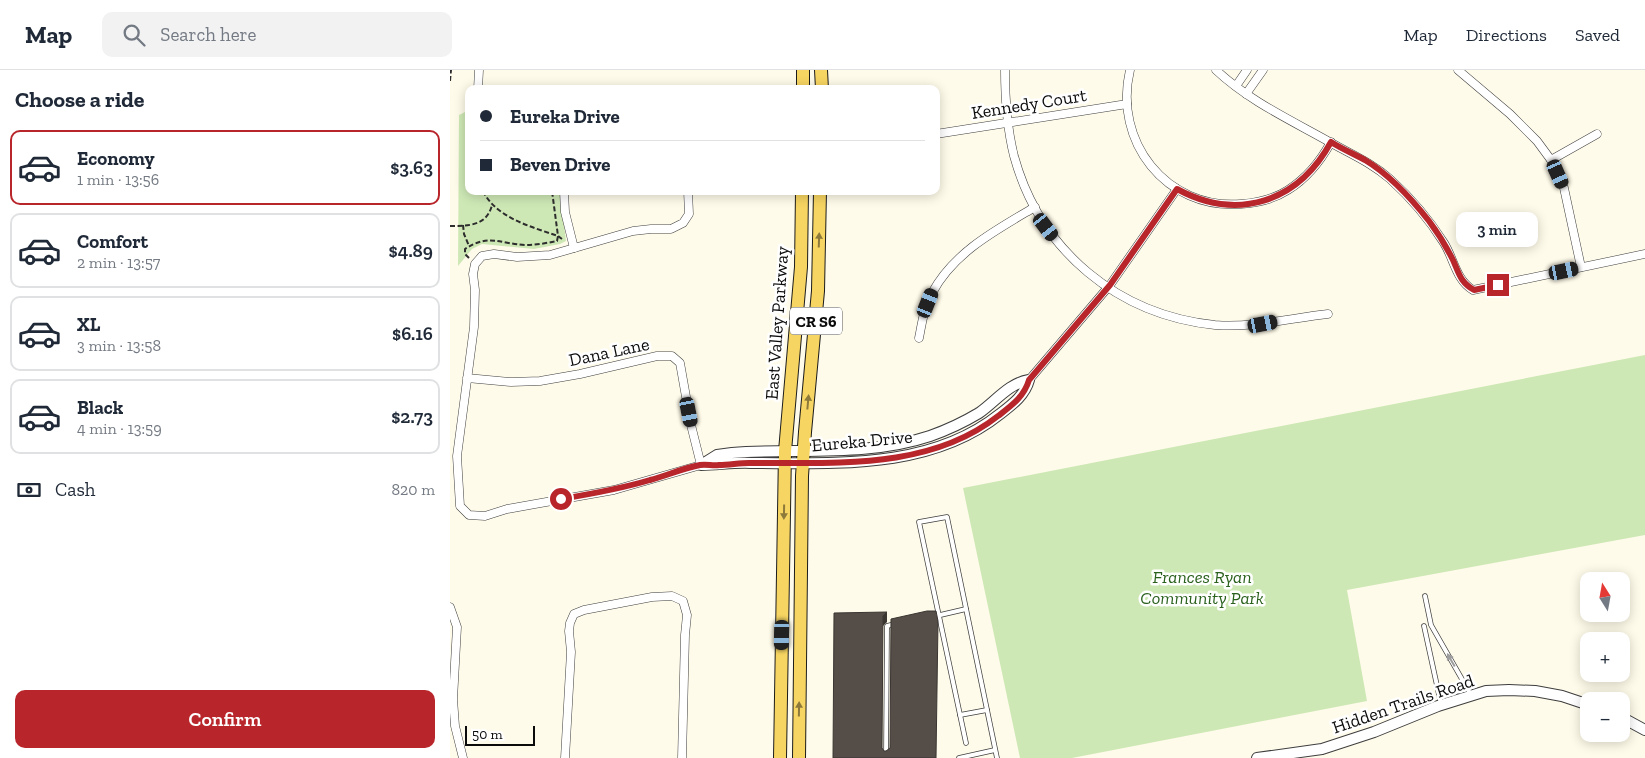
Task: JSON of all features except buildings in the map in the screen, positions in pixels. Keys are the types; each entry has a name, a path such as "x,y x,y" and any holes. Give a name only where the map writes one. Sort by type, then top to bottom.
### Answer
{"main road":[{"path":"803,70 803,85"},
{"path":"821,70 822,85"},
{"name":"East Valley Parkway","path":"780,758 785,457 800,267 802,195"},
{"name":"East Valley Parkway","path":"799,758 803,457 818,299 820,195"}],"street":[{"path":"478,85 479,70"},
{"path":"1004,70 1011,143 1020,172 1035,207 1046,227 1061,246 1078,264 1108,288 1136,304 1172,317 1215,325 1263,324 1291,318 1328,314"},
{"path":"1130,70 1127,85 1127,104 1131,130 1138,147 1156,172 1177,189 1200,199 1233,205 1247,204 1287,191 1305,177 1322,159 1331,142"},
{"path":"1216,70 1263,105 1366,161 1389,178 1410,198 1429,221 1444,243 1460,278 1466,286 1474,290 1645,254"},
{"path":"1236,86 1247,70"},
{"path":"1246,94 1264,70"},
{"path":"1458,70 1510,114 1552,160 1564,188 1581,267"},
{"name":"Kennedy Court","path":"940,133 1127,104"},
{"path":"1552,160 1597,134"},
{"name":"Eureka Drive","path":"467,378 457,456 460,506 469,515 485,516 508,509 614,490 701,465 717,454 803,457 909,442 930,436 963,422 993,403 1020,381 1029,380 1108,288 1177,189"},
{"path":"564,195 565,212 574,248"},
{"path":"467,378 474,327 475,290 473,274 475,264 482,256 494,254 517,257 550,254 633,231 671,229 683,223 689,214 688,195"},
{"path":"919,338 924,312 932,294 942,278 957,261 991,232 1035,207"},
{"name":"Dana Lane","path":"467,378 511,382 540,381 580,374 657,356 672,356 680,363 691,425 701,465"},
{"path":"565,758 571,652 569,631 574,614 584,610 652,597 672,596 683,601 687,615 682,758"},
{"path":"450,607 457,627 452,699 455,726 463,758"},
{"name":"Hidden Trails Road","path":"1257,758 1322,749 1374,732 1441,705 1486,692 1509,690 1535,692 1562,696 1580,702"},
{"path":"1630,722 1645,730"}],"lane":[{"path":"966,743 919,522 947,517 997,758"},
{"path":"1425,596 1431,625 1471,695"},
{"path":"931,617 966,609"},
{"path":"886,758 888,626 896,624"},
{"path":"1424,626 1441,705"},
{"path":"960,716 987,710"},
{"path":"959,758 995,750"}],"path":[{"path":"450,81 451,70"},
{"path":"485,195 499,211 528,226 558,236 574,248"},
{"path":"475,264 465,254 465,249 475,242 493,239 510,244 528,245 558,241 553,195"},
{"path":"450,226 472,226 480,223 491,211 492,204"},
{"path":"463,225 464,234 469,246"}],"green space":[{"path":"465,112 465,195 560,195 566,241 534,249 482,244 472,249 458,266 459,115"},
{"name":"Frances Ryan Community Park","path":"1645,355 1645,535 1347,590 1367,701 1072,758 1020,758 963,488"}],"route":[{"path":"561,499 614,490 701,465 720,466 749,462 883,460 910,456 954,442 990,422 1018,399 1027,388 1029,380 1110,285 1177,189 1186,194 1215,203 1233,205 1254,203 1287,191 1305,177 1322,159 1331,142 1366,161 1389,178 1410,198 1444,243 1460,278 1466,286 1474,290 1498,285"}]}
